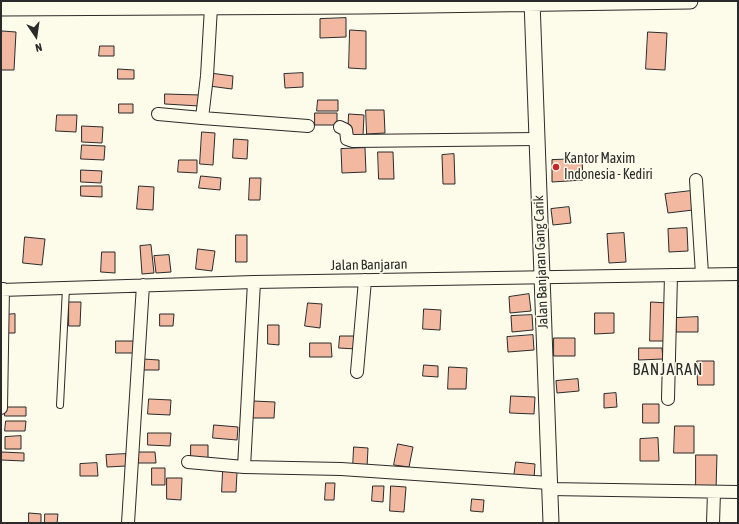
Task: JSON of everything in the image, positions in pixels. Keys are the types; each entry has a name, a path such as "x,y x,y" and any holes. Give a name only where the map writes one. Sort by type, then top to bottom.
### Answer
{"street":[{"path":"3,5 151,4 210,7 314,4 690,1"},
{"name":"Jalan Banjaran Gang Carik","path":"532,2 551,523"},
{"path":"202,118 207,76 210,7"},
{"path":"158,114 308,126"},
{"path":"340,127 346,130 347,139 353,141 537,139"},
{"path":"696,180 702,274"},
{"name":"Jalan Banjaran","path":"2,290 254,282 738,274"},
{"path":"668,399 671,275"},
{"path":"357,372 365,280"},
{"path":"244,467 254,282"},
{"path":"128,523 143,285"},
{"path":"1,408 2,290"},
{"path":"188,462 244,467 341,469 549,486 738,492"},
{"path":"713,523 714,492"}],"lane":[{"path":"60,406 66,288"}],"building":[{"path":"346,18 346,37 320,38 320,19"},
{"path":"350,30 366,31 366,69 349,68"},
{"path":"2,31 16,32 14,70 1,70"},
{"path":"648,32 667,33 665,70 646,69"},
{"path":"100,46 114,46 114,56 99,56"},
{"path":"118,69 134,70 134,79 118,79"},
{"path":"210,73 233,76 232,89 209,86"},
{"path":"303,73 303,87 285,88 284,74"},
{"path":"165,94 200,95 199,106 165,104"},
{"path":"318,100 338,100 338,111 317,111"},
{"path":"119,104 133,104 133,113 119,113"},
{"path":"366,110 384,110 385,133 367,134"},
{"path":"315,113 337,113 337,125 315,125"},
{"path":"349,114 364,115 363,136 348,135"},
{"path":"57,115 77,115 76,132 56,131"},
{"path":"82,126 103,127 102,143 82,142"},
{"path":"202,132 215,133 213,165 200,164"},
{"path":"234,139 248,140 247,159 233,158"},
{"path":"82,145 105,146 104,160 81,159"},
{"path":"365,148 366,172 342,173 341,149"},
{"path":"378,152 393,152 394,179 379,179"},
{"path":"454,154 455,184 443,184 442,155"},
{"path":"582,159 583,180 552,182 552,160"},
{"path":"179,160 197,160 197,173 178,172"},
{"path":"81,170 102,171 101,183 81,182"},
{"path":"201,176 221,178 220,190 199,188"},
{"path":"250,178 261,178 260,200 249,200"},
{"path":"81,186 102,186 102,197 81,196"},
{"path":"139,186 154,187 153,210 137,209"},
{"path":"691,191 693,210 668,213 665,194"},
{"path":"569,207 571,223 553,225 551,209"},
{"path":"687,228 688,251 669,252 668,229"},
{"path":"624,233 626,262 609,263 607,234"},
{"path":"236,235 247,235 247,262 236,262"},
{"path":"25,237 45,239 42,265 23,263"},
{"path":"151,245 154,273 142,274 140,246"},
{"path":"198,249 215,251 212,271 196,269"},
{"path":"102,252 115,252 115,273 101,272"},
{"path":"169,255 171,272 156,273 154,256"},
{"path":"529,294 531,311 510,313 509,297"},
{"path":"69,302 81,302 80,326 69,326"},
{"path":"651,302 668,303 667,341 650,341"},
{"path":"308,303 322,304 320,328 305,326"},
{"path":"424,309 441,310 440,330 423,329"},
{"path":"595,313 614,313 614,333 595,334"},
{"path":"15,314 15,333 5,333 5,315"},
{"path":"160,314 174,314 173,326 160,326"},
{"path":"532,315 533,330 512,332 511,316"},
{"path":"698,317 698,332 676,332 676,318"},
{"path":"268,325 279,325 279,345 268,344"},
{"path":"533,335 534,350 508,352 507,337"},
{"path":"340,336 356,336 356,349 339,348"},
{"path":"554,338 575,338 575,356 554,356"},
{"path":"116,341 138,341 138,353 116,353"},
{"path":"310,343 331,343 332,357 310,357"},
{"path":"639,348 662,348 663,359 639,360"},
{"path":"143,359 159,360 159,370 143,370"},
{"path":"697,361 714,361 714,385 698,385"},
{"path":"424,365 438,366 438,377 423,376"},
{"path":"449,367 467,368 466,389 448,389"},
{"path":"578,379 579,391 557,393 556,381"},
{"path":"616,393 617,407 604,408 604,394"},
{"path":"511,396 535,397 534,414 510,413"},
{"path":"149,399 171,400 170,415 148,414"},
{"path":"253,401 275,402 274,418 252,418"},
{"path":"643,404 659,404 659,423 643,423"},
{"path":"5,407 26,407 26,416 5,416"},
{"path":"6,421 26,421 25,431 5,431"},
{"path":"214,425 238,427 237,440 213,438"},
{"path":"675,426 694,426 694,453 674,453"},
{"path":"148,433 171,433 170,446 148,445"},
{"path":"21,436 21,449 5,449 5,437"},
{"path":"658,438 659,461 640,461 640,439"},
{"path":"398,444 413,447 409,467 394,465"},
{"path":"191,445 208,445 208,459 191,459"},
{"path":"354,447 368,448 367,467 353,467"},
{"path":"1,452 24,453 24,461 1,460"},
{"path":"138,452 155,452 156,463 138,463"},
{"path":"126,454 126,466 107,467 106,455"},
{"path":"696,455 717,455 716,489 696,489"},
{"path":"516,462 535,464 534,479 514,477"},
{"path":"97,463 98,476 80,476 80,464"},
{"path":"152,468 165,468 165,485 152,485"},
{"path":"223,471 237,472 236,492 222,492"},
{"path":"167,478 182,478 181,500 167,499"},
{"path":"326,483 335,483 334,500 325,500"},
{"path":"373,486 384,486 383,502 372,501"},
{"path":"391,486 406,487 404,512 390,511"},
{"path":"472,499 484,500 483,512 471,511"},
{"path":"29,513 41,514 41,523 29,523"},
{"path":"45,514 58,514 57,523 45,523"}],"place":[{"name":"Kantor Maxim Indonesia - Kediri","path":"556,167"}],"district":[{"name":"BANJARAN","path":"668,370"}]}
